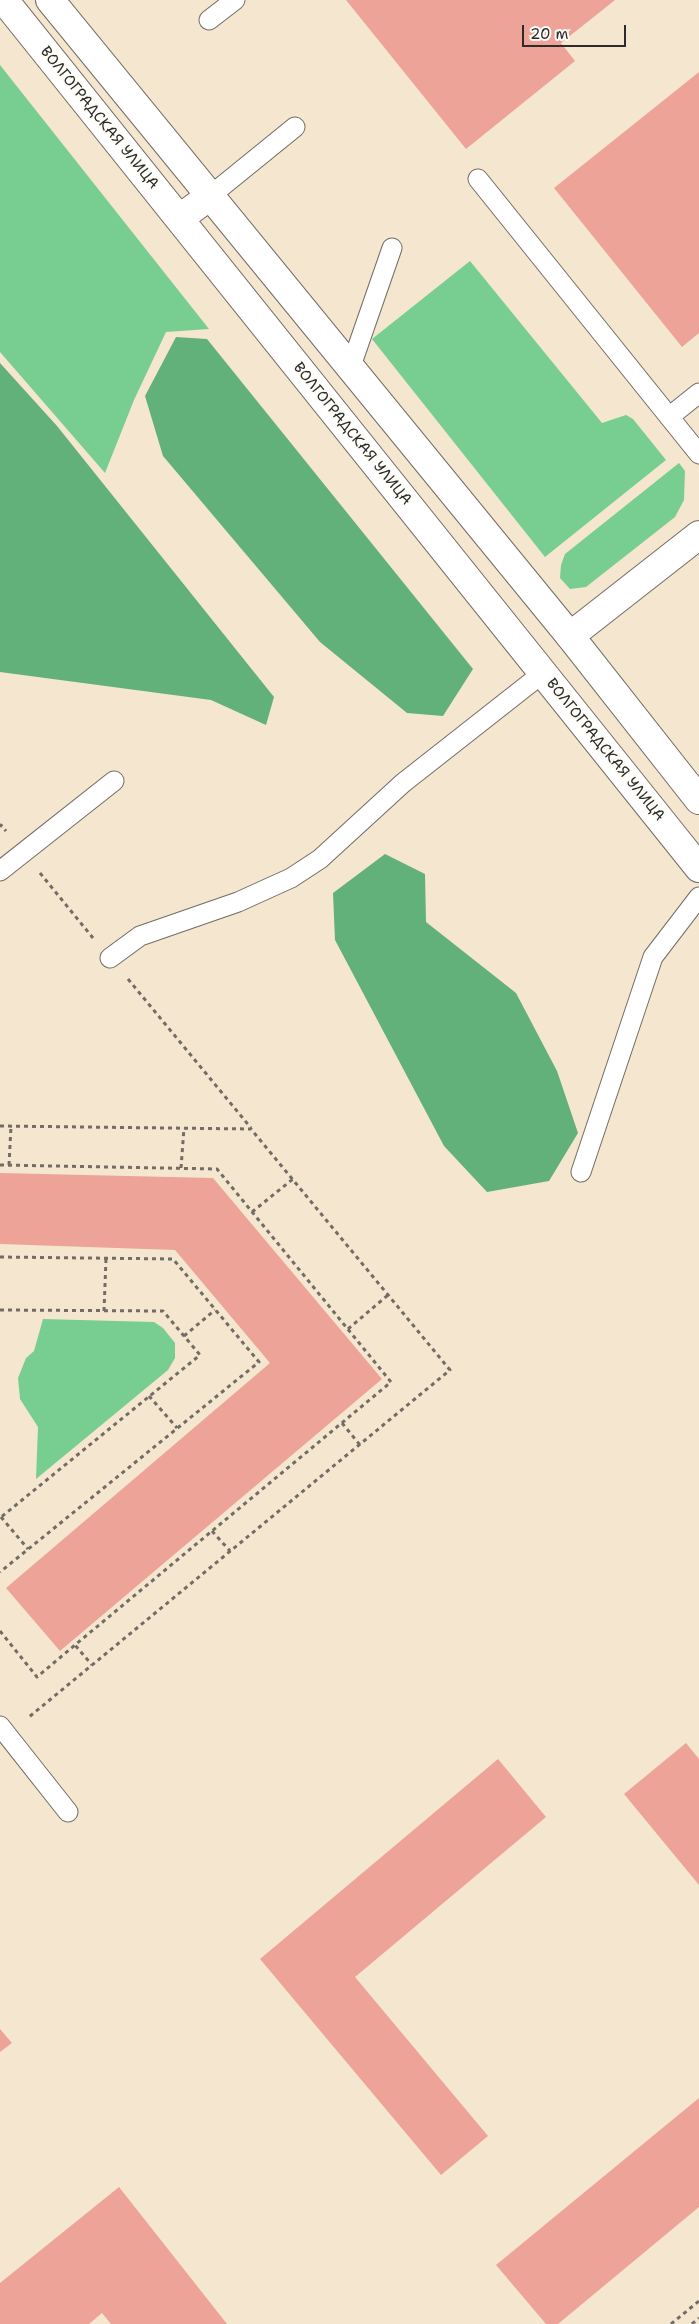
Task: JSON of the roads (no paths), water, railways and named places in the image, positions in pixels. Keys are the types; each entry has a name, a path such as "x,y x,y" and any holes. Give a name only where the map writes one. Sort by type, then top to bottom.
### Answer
{"main road":[{"name":"ВОЛГОГРАДСКАЯ УЛИЦА","path":"4,0 699,868"},
{"path":"50,0 570,636 699,800"},
{"path":"180,218 210,196"},
{"path":"570,636 699,535"}],"lane":[{"path":"209,20 235,0"},
{"path":"210,196 295,127"},
{"path":"478,179 699,454"},
{"path":"350,369 392,248"},
{"path":"669,417 699,393"},
{"path":"110,958 140,936 238,902 291,878 320,859 403,782 543,673"},
{"path":"0,871 114,780"},
{"path":"581,1172 653,957 699,898"},
{"path":"3,1731 68,1812"}]}
